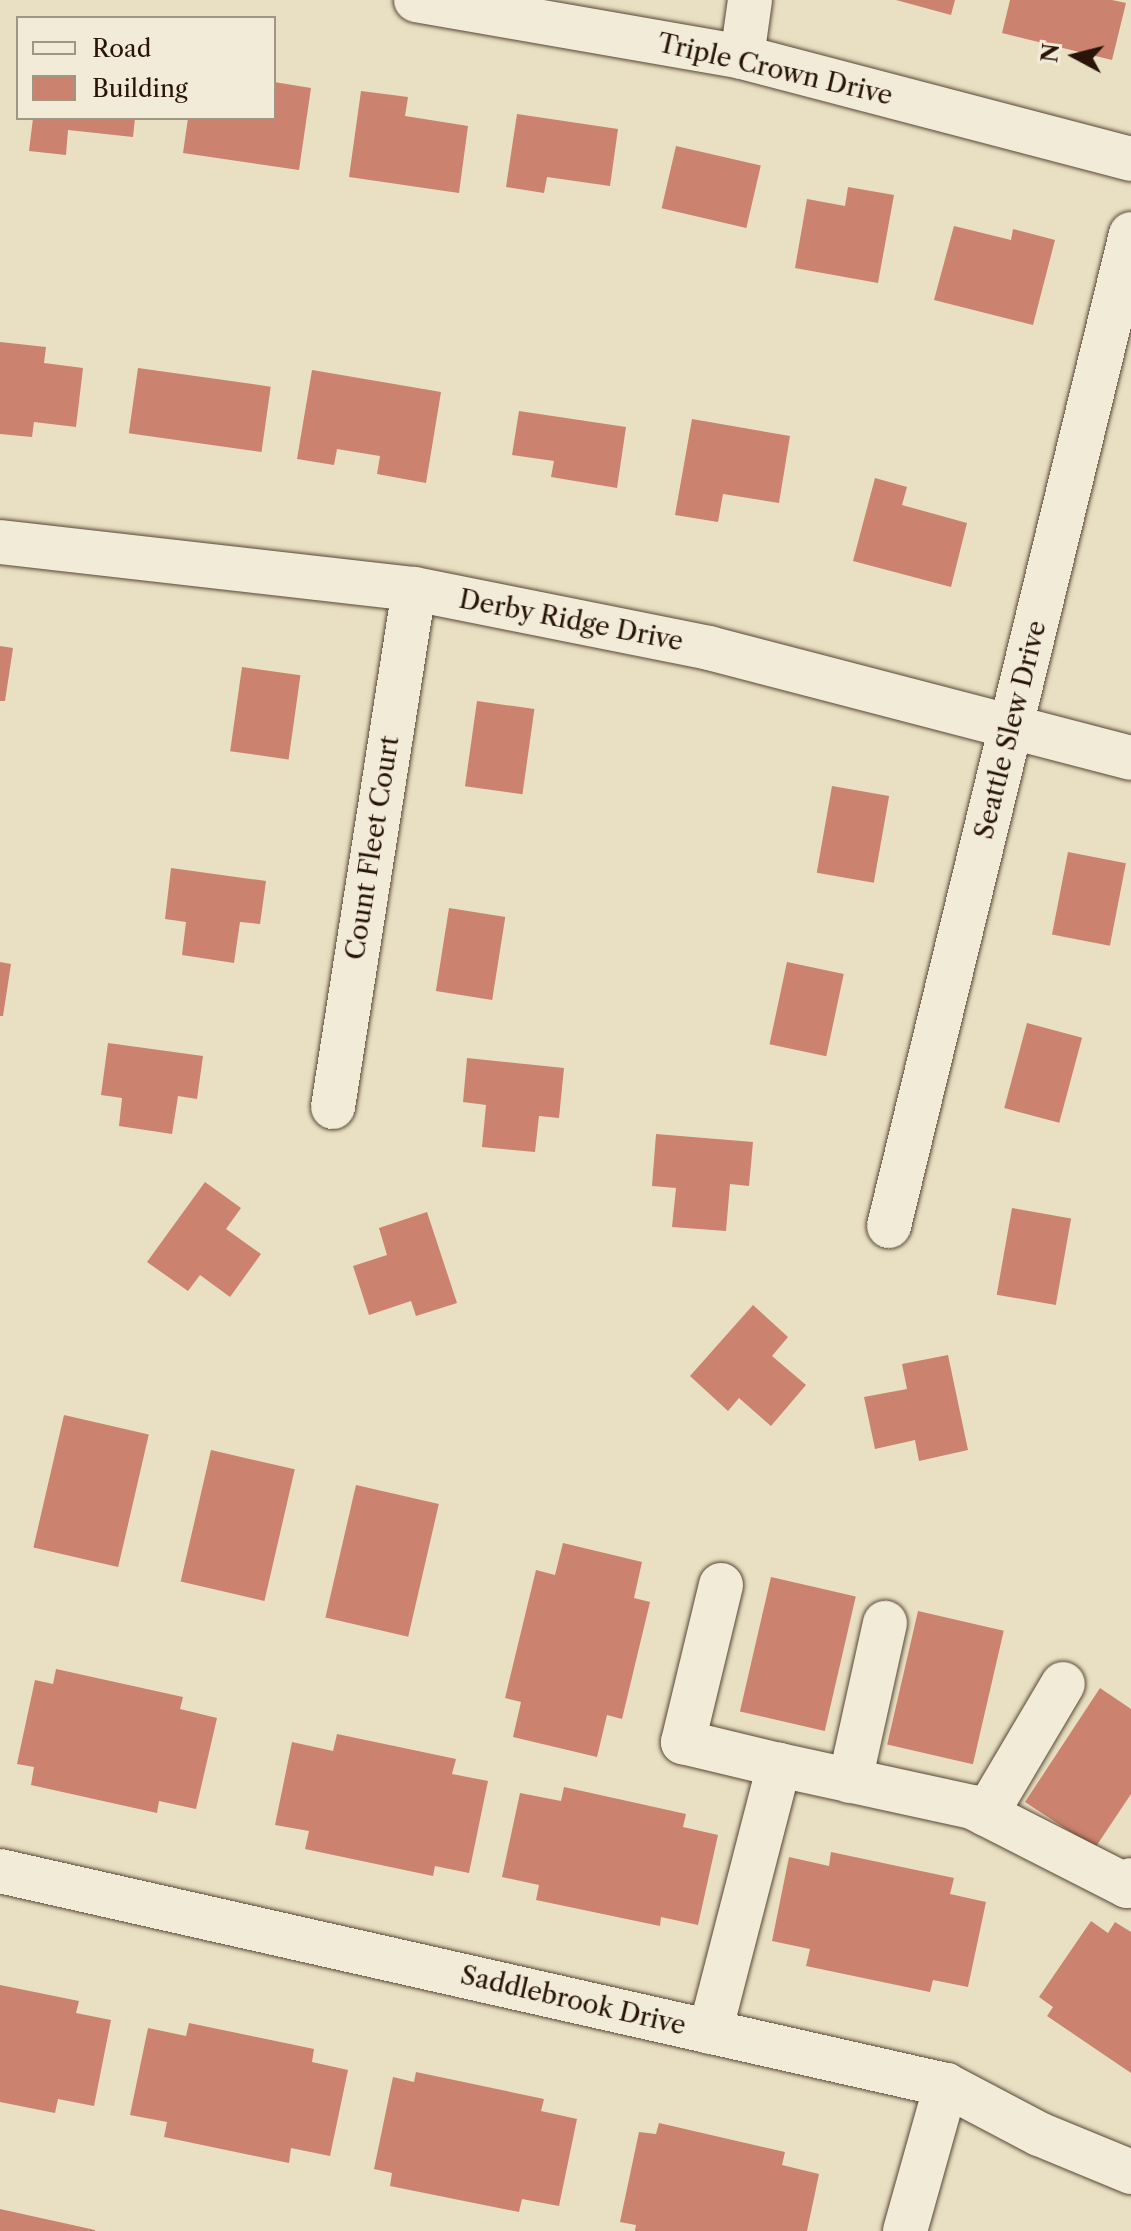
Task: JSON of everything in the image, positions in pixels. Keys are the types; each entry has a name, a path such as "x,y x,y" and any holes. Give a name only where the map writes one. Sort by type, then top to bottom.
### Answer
{"street":[{"name":"Triple Crown Drive","path":"416,0 742,57 1131,159"},
{"path":"742,57 750,0"},
{"name":"Seattle Slew Drive","path":"889,1226 1131,234"},
{"name":"Derby Ridge Drive","path":"0,542 414,589 709,648 1131,758"},
{"name":"Count Fleet Court","path":"333,1107 414,589"},
{"path":"721,1585 683,1742 972,1807 1127,1886 1131,1880"},
{"path":"850,1781 885,1623"},
{"path":"986,1814 1063,1684"},
{"path":"710,2032 779,1765"},
{"name":"Saddlebrook Drive","path":"0,1871 946,2085 1039,2134 1131,2172"},
{"path":"905,2231 946,2085"}],"building":[{"path":"896,0 955,0 951,15"},
{"path":"1010,0 1112,0 1126,3 1112,60 1002,33"},
{"path":"276,82 311,88 299,170 183,153 188,120 276,120"},
{"path":"361,91 408,97 405,116 468,126 459,193 349,177"},
{"path":"517,114 618,129 610,186 547,177 544,193 506,187"},
{"path":"33,120 135,120 133,137 68,130 66,155 29,151"},
{"path":"676,146 761,166 746,228 662,208"},
{"path":"848,187 894,195 878,283 795,268 807,199 845,206"},
{"path":"954,226 1011,240 1013,229 1055,240 1033,325 934,300"},
{"path":"0,342 46,347 44,363 83,368 76,427 34,422 32,437 0,434"},
{"path":"138,368 271,387 262,452 129,433"},
{"path":"312,370 441,392 426,483 377,474 380,456 337,449 334,465 297,459"},
{"path":"519,411 626,427 617,488 551,477 554,461 512,455"},
{"path":"692,419 790,436 779,503 723,494 718,522 675,515"},
{"path":"875,478 907,487 902,505 967,523 951,587 853,561"},
{"path":"0,646 13,648 5,701 0,701"},
{"path":"242,667 300,675 289,759 230,751"},
{"path":"477,701 534,709 522,794 465,786"},
{"path":"832,786 889,796 874,883 817,873"},
{"path":"1068,852 1126,863 1110,946 1052,934"},
{"path":"171,868 266,881 260,924 240,922 234,963 182,955 186,922 165,919"},
{"path":"449,908 505,917 492,1000 436,991"},
{"path":"0,962 11,964 3,1016 0,1016"},
{"path":"787,962 844,974 826,1056 770,1044"},
{"path":"1027,1023 1082,1038 1059,1123 1004,1108"},
{"path":"108,1043 203,1056 197,1099 178,1096 172,1134 119,1126 122,1098 101,1095"},
{"path":"467,1058 564,1068 559,1118 539,1116 535,1152 482,1147 486,1105 463,1102"},
{"path":"656,1134 753,1142 749,1186 730,1184 726,1231 672,1227 676,1188 652,1186"},
{"path":"205,1182 241,1208 226,1229 261,1254 230,1297 200,1275 188,1291 147,1262"},
{"path":"1012,1208 1071,1218 1056,1305 997,1295"},
{"path":"427,1212 457,1303 416,1316 411,1301 369,1315 353,1266 387,1255 379,1228"},
{"path":"753,1305 788,1337 772,1356 806,1385 771,1426 739,1398 728,1411 690,1376"},
{"path":"948,1355 968,1450 919,1461 915,1440 875,1449 864,1397 907,1389 902,1364"},
{"path":"64,1415 149,1435 118,1567 33,1548"},
{"path":"211,1450 295,1469 264,1601 181,1582"},
{"path":"356,1485 439,1504 408,1637 325,1618"},
{"path":"563,1543 642,1562 634,1598 650,1602 622,1719 607,1715 597,1757 513,1737 521,1702 505,1698 536,1570 555,1575"},
{"path":"771,1577 856,1597 825,1731 740,1711"},
{"path":"918,1611 1004,1631 973,1764 887,1744"},
{"path":"56,1669 183,1697 180,1709 217,1718 196,1809 159,1801 157,1813 31,1785 34,1767 17,1764 35,1680 53,1684"},
{"path":"1100,1688 1131,1709 1131,1794 1095,1848 1025,1802"},
{"path":"337,1734 456,1759 452,1774 488,1781 469,1873 435,1866 433,1876 305,1849 309,1831 275,1825 292,1742 333,1751"},
{"path":"564,1787 686,1814 683,1827 718,1835 698,1925 661,1917 660,1926 536,1900 539,1885 502,1877 520,1793 561,1801"},
{"path":"831,1852 954,1878 950,1894 986,1902 968,1987 933,1980 930,1992 806,1966 810,1949 772,1941 789,1857 829,1866"},
{"path":"1091,1921 1108,1933 1115,1922 1131,1932 1131,2073 1047,2016 1053,2007 1039,1997"},
{"path":"0,1985 79,2001 76,2013 111,2020 94,2106 58,2099 55,2113 0,2102"},
{"path":"189,2023 314,2049 312,2062 348,2070 330,2156 291,2148 289,2163 164,2137 167,2122 130,2115 148,2028 186,2036"},
{"path":"416,2072 544,2099 541,2111 577,2119 559,2206 522,2199 519,2212 390,2186 392,2173 374,2169 393,2077 414,2082"},
{"path":"659,2123 785,2152 782,2165 819,2174 807,2231 635,2231 636,2225 620,2222 639,2132 656,2134"},
{"path":"0,2209 95,2230 95,2231 0,2231"}]}
